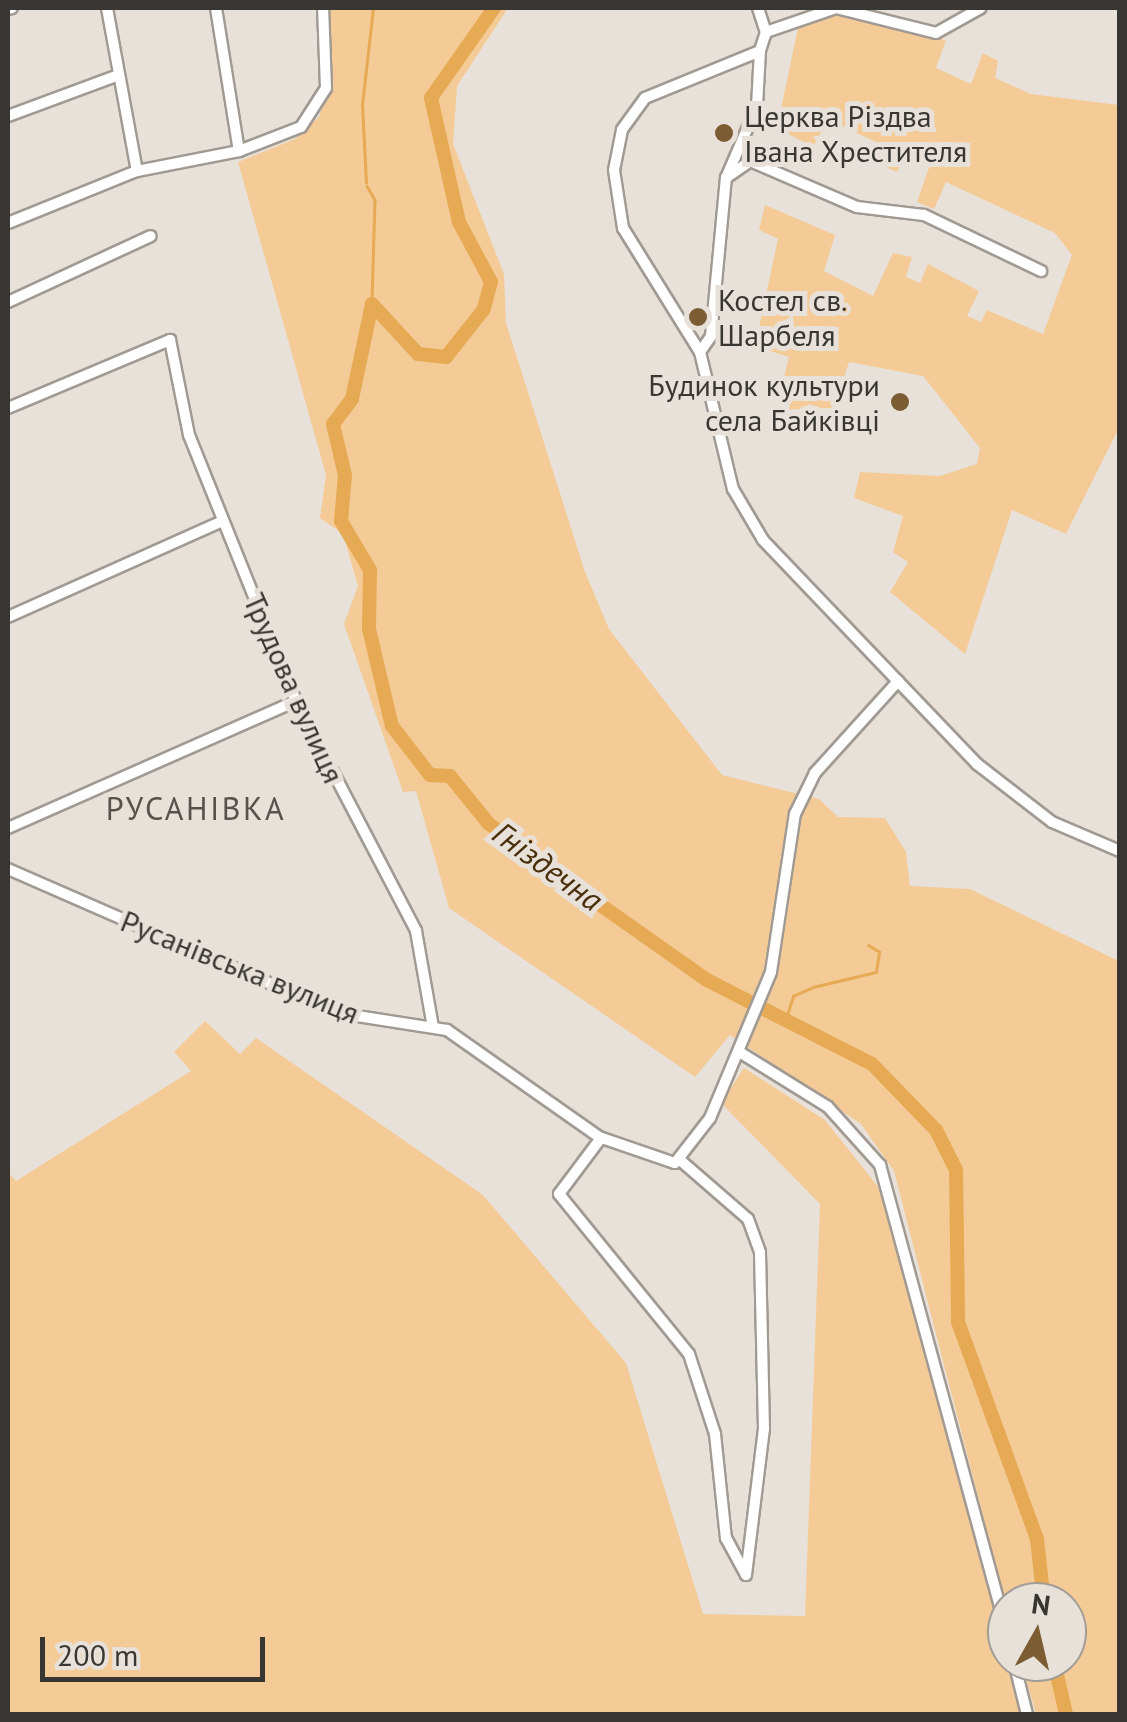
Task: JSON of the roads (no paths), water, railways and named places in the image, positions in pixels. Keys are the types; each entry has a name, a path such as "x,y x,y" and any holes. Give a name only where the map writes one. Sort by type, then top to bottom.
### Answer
{"street":[{"path":"107,8 137,171"},
{"path":"216,8 240,151"},
{"path":"8,223 137,171 240,151 286,136 317,108 326,88 323,8"},
{"path":"700,352 711,336 726,178 757,106 760,51 766,32 758,8"},
{"path":"766,32 836,8 936,33 981,8"},
{"path":"760,51 658,88 633,110 617,149 622,228 700,352 733,489 763,540 898,681 1024,803 1120,851"},
{"path":"8,116 119,75"},
{"path":"726,178 750,162 857,208 924,215 1041,271"},
{"path":"8,302 151,236"},
{"name":"Трудова вулиця","path":"8,408 170,340 188,435 296,702 416,931 434,1027"},
{"path":"8,617 223,522"},
{"path":"601,1138 559,1194 688,1354 715,1434 726,1538 746,1575 764,1429 760,1252 748,1219 680,1160 741,1052 762,991 796,814 815,773 898,681"},
{"path":"8,828 296,702"},
{"name":"Русанівська вулиця","path":"8,869 338,1013 434,1027 601,1138 663,1165 680,1160"},
{"path":"741,1052 828,1107 880,1165 993,1582"},
{"path":"1019,1682 1027,1714"}],"waterway":[{"path":"366,183 362,105 373,8"},
{"name":"Гніздечна","path":"494,8 431,98 459,222 491,282 484,309 446,357 418,354 372,304 352,399 333,424 345,475 341,521 370,570 369,629 392,726 430,775 450,776 488,823 534,858 707,980 872,1064 936,1130 956,1170 958,1322 1037,1539 1042,1582"},
{"path":"367,186 375,200 372,304"},
{"path":"787,1015 793,996 813,987 876,972 879,952 869,946"},
{"name":"Гніздечна","path":"1059,1682 1066,1714"}],"place":[{"name":"Церква Різдва Івана Хрестителя","path":"724,133"},
{"name":"Костел св. Шарбеля","path":"698,317"},
{"name":"Будинок культури села Байківці","path":"900,402"}],"district":[{"name":"РУСАНІВКА","path":"196,808"}]}
